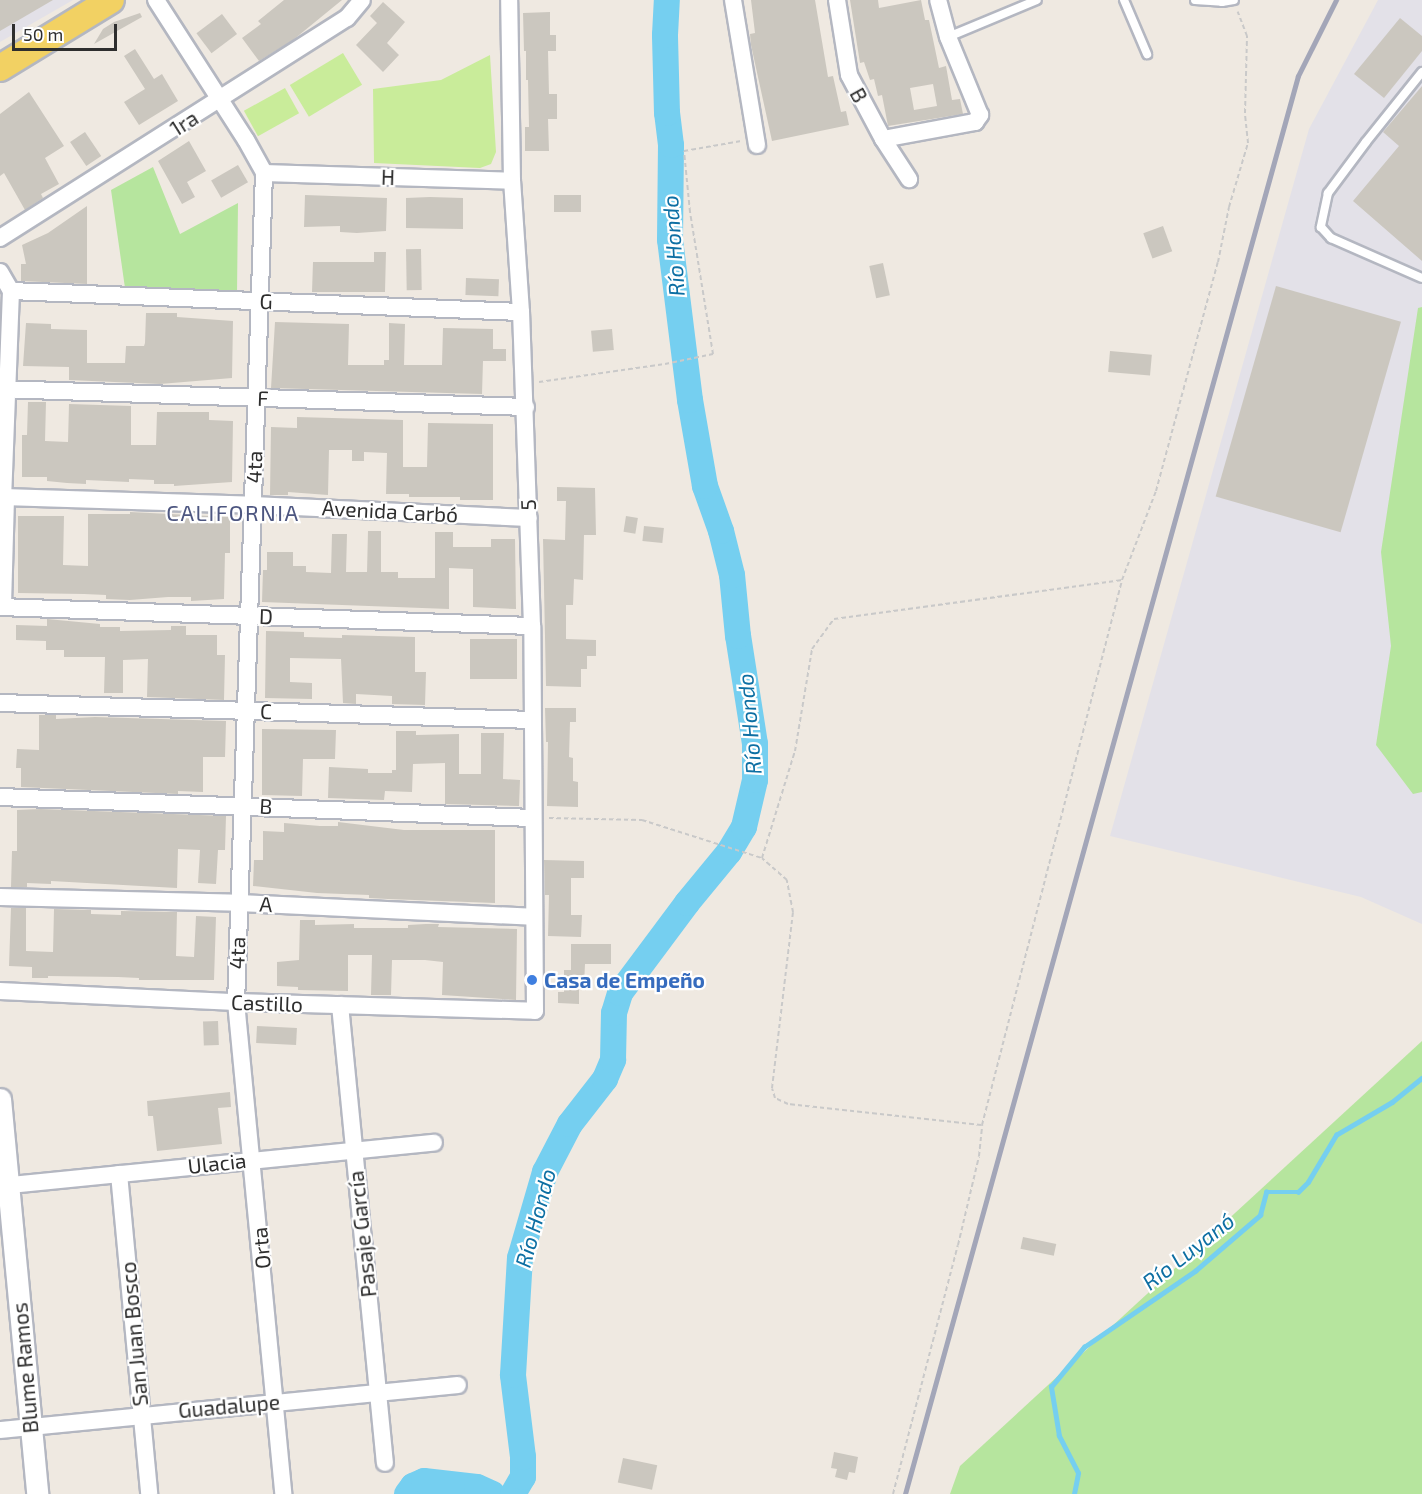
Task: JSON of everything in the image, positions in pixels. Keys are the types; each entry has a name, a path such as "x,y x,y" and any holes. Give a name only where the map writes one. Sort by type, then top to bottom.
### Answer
{"main road":[{"path":"0,68 111,0"}],"street":[{"path":"156,0 264,173"},
{"name":"1ra","path":"0,238 347,18 362,0"},
{"name":"5","path":"509,0 512,181 525,384 532,626 531,818 535,1011"},
{"path":"733,0 756,141"},
{"name":"B","path":"837,0 849,75 883,139 909,179"},
{"path":"883,139 979,120 980,115 948,37 938,0"},
{"name":"H","path":"264,173 512,181"},
{"name":"4ta","path":"236,1002 264,173"},
{"path":"0,272 10,291 4,389 0,605"},
{"name":"G","path":"10,291 521,312"},
{"name":"F","path":"4,389 526,407"},
{"name":"Avenida Carbó","path":"2,497 252,505 529,518"},
{"name":"D","path":"0,605 532,626"},
{"name":"C","path":"0,703 532,720"},
{"name":"B","path":"0,797 531,818"},
{"name":"A","path":"0,897 239,903 532,917"},
{"name":"Castillo","path":"0,991 236,1002 535,1011"},
{"name":"Orta","path":"236,1002 283,1494"},
{"name":"Pasaje García","path":"340,1005 385,1464"},
{"name":"Blume Ramos","path":"0,1099 4,1186 37,1494"},
{"name":"Ulacia","path":"4,1186 252,1159 434,1143"},
{"name":"San Juan Bosco","path":"119,1174 149,1494"},
{"name":"Guadalupe","path":"0,1430 141,1414 458,1385"}],"lane":[{"path":"948,37 1037,0"},
{"path":"1124,0 1147,54"},
{"path":"1195,0 1234,0"},
{"path":"1422,72 1365,142 1328,193 1321,227 1331,238 1422,278"}],"path":[{"path":"893,1494 969,1200 979,1156 982,1125 1122,580 1156,491 1218,262 1229,207 1248,143 1245,113 1247,36 1234,0"},
{"path":"525,384 665,364 713,354 690,212 684,151 756,141"},
{"path":"762,858 795,751 812,649 834,619 1122,580"},
{"path":"531,818 642,820 762,858 787,880 793,912 772,1088 775,1098 788,1104 982,1125"}],"shaded area":[{"path":"0,0 73,0 0,42"},
{"path":"1378,0 1422,0 1422,924 1361,897 1110,836 1309,129"}],"green space":[{"path":"343,53 362,85 309,117 290,85"},
{"path":"490,55 496,152 491,164 480,168 374,163 373,89 441,80"},
{"path":"285,88 299,113 258,136 244,111"},
{"path":"153,167 180,234 238,203 237,294 125,288 111,190"},
{"path":"1422,307 1422,792 1413,794 1376,745 1391,646 1381,552 1418,308"},
{"path":"1422,1041 1422,1494 950,1494 960,1466"}],"building":[{"path":"0,0 53,0 0,31"},
{"path":"284,0 342,0 293,40 259,61 242,38 261,24 258,21"},
{"path":"751,0 815,0 828,77 833,76 841,112 846,111 849,125 772,141 751,45 750,34 755,33"},
{"path":"850,0 878,0 879,8 921,0 925,20 929,20 939,68 946,66 952,100 960,99 963,114 888,126 882,95 878,96 874,79 870,80 864,62 860,63","holes":["933,84 937,106 914,110 910,88"]},
{"path":"383,2 405,22 387,43 399,55 383,72 356,45 377,23 370,16"},
{"path":"550,12 550,35 556,35 556,51 548,51 549,94 557,94 557,119 548,119 549,151 525,151 525,127 529,127 523,13"},
{"path":"140,13 142,17 94,44 103,29 114,22"},
{"path":"222,14 237,34 211,53 196,33"},
{"path":"1400,18 1422,36 1422,51 1384,98 1354,74"},
{"path":"135,49 154,79 162,74 178,101 139,125 124,102 145,89 124,56"},
{"path":"1422,86 1422,261 1353,201 1399,146 1383,132"},
{"path":"29,92 64,146 45,158 59,184 41,194 43,198 25,210 4,173 0,176 0,114"},
{"path":"85,132 101,156 86,166 70,142"},
{"path":"189,141 206,171 187,182 195,197 182,204 158,161"},
{"path":"238,165 248,182 221,198 211,181"},
{"path":"305,195 387,198 386,231 357,233 340,232 340,226 304,227"},
{"path":"554,195 581,195 581,212 554,212"},
{"path":"406,198 463,198 463,229 406,228"},
{"path":"87,206 87,284 21,281 21,264 26,264 22,245 48,233"},
{"path":"1163,226 1172,251 1153,259 1143,233"},
{"path":"406,249 421,249 422,290 407,290"},
{"path":"374,252 386,252 385,292 312,292 313,262 374,262"},
{"path":"883,263 890,295 876,298 869,266"},
{"path":"466,278 499,279 498,296 465,295"},
{"path":"1276,286 1401,322 1341,532 1216,497"},
{"path":"146,313 177,313 177,317 233,321 232,378 160,384 69,380 69,367 23,366 26,323 51,324 51,329 87,330 87,363 125,363 126,346 144,346"},
{"path":"275,322 349,324 348,365 384,365 384,360 389,360 389,323 405,324 404,365 442,365 443,328 493,329 493,349 506,349 506,361 483,361 482,394 271,388"},
{"path":"612,329 614,350 593,352 591,331"},
{"path":"1110,351 1152,355 1150,376 1108,372"},
{"path":"28,402 46,402 45,441 68,442 69,404 131,406 131,445 156,445 157,412 209,412 209,420 233,421 232,482 174,486 174,484 154,484 154,480 129,479 129,482 86,480 86,484 47,481 47,477 22,477 22,435 27,435"},
{"path":"297,417 403,420 403,467 427,467 428,423 493,424 493,500 460,500 460,497 409,497 409,494 386,494 387,453 364,452 364,461 352,461 352,450 329,450 328,495 288,492 288,495 270,495 271,427 297,428"},
{"path":"557,487 595,488 596,535 584,535 583,580 574,579 573,605 566,605 566,639 596,640 596,656 587,656 587,669 581,669 581,687 546,686 543,539 565,540 566,501 557,501"},
{"path":"130,512 230,517 230,553 225,553 224,599 191,601 191,597 168,597 130,600 106,599 106,595 18,593 18,516 64,516 63,565 88,566 88,514 130,514"},
{"path":"626,516 638,518 635,534 623,532"},
{"path":"644,526 664,528 662,543 642,541"},
{"path":"368,531 381,531 381,572 398,572 398,578 435,578 435,532 453,532 453,547 491,547 491,539 515,539 516,609 473,607 473,569 449,568 449,609 262,602 263,570 267,570 267,552 293,552 293,566 306,566 306,572 331,573 332,534 347,534 346,572 367,572"},
{"path":"47,619 100,624 100,627 120,627 120,631 171,630 171,626 186,626 186,635 217,635 217,655 225,655 224,700 147,697 148,659 123,660 123,693 104,693 105,657 64,657 64,650 46,650 46,641 16,640 16,625 47,626"},
{"path":"266,631 304,632 304,637 342,638 342,635 415,637 415,672 426,672 425,705 392,704 392,696 356,694 356,704 343,703 341,659 290,658 290,682 312,683 312,699 265,698"},
{"path":"470,639 517,639 517,679 470,679"},
{"path":"545,708 576,708 576,722 570,722 569,757 573,758 573,781 578,782 578,807 547,806 548,742 546,742"},
{"path":"39,715 56,715 56,719 95,717 226,721 225,757 203,757 203,792 178,791 178,794 21,787 21,768 16,768 17,749 39,750"},
{"path":"262,729 336,730 335,759 303,759 302,796 262,795"},
{"path":"396,731 416,731 416,735 459,734 459,774 481,774 481,733 504,733 503,779 520,780 519,806 445,804 445,763 413,764 412,792 385,791 384,800 328,798 329,767 368,769 368,773 392,773 392,770 396,770"},
{"path":"17,810 226,816 225,850 218,850 216,884 198,883 200,850 178,849 177,888 51,881 51,884 27,883 27,887 11,887 12,851 17,851"},
{"path":"338,822 404,830 495,830 495,903 369,898 369,895 317,893 253,886 254,860 263,860 263,831 284,832 284,823 338,826"},
{"path":"544,860 584,861 584,878 571,878 571,915 582,915 581,937 548,936 549,895 545,895"},
{"path":"11,908 26,908 26,951 53,952 54,909 91,910 91,914 121,915 121,911 177,912 176,956 194,957 196,916 216,917 214,980 139,980 139,978 118,977 48,976 48,978 32,978 32,967 9,966"},
{"path":"300,920 315,920 315,925 354,924 354,928 408,928 408,925 439,924 438,927 517,929 516,1000 442,995 443,962 425,960 392,960 391,995 371,995 372,955 348,955 348,991 298,990 298,987 277,986 277,962 299,960"},
{"path":"571,944 611,944 611,964 585,964 584,985 579,985 579,1004 558,1003 558,992 564,992 564,970 571,970"},
{"path":"218,1021 219,1045 204,1046 203,1022"},
{"path":"257,1026 297,1028 296,1045 256,1043"},
{"path":"230,1092 231,1107 218,1108 222,1144 157,1151 153,1116 148,1116 147,1101"},
{"path":"1023,1237 1056,1244 1054,1256 1021,1249"},
{"path":"834,1452 858,1457 855,1473 849,1472 847,1480 835,1477 837,1469 831,1468"},
{"path":"623,1458 657,1465 652,1490 618,1482"}],"waterway":[{"name":"Río Hondo","path":"513,1494 523,1477 523,1457 513,1375 520,1258 545,1172 570,1124 605,1079 613,1060 614,1013 620,993 687,903 729,852 744,827 755,780 755,744 738,636 732,575 721,531 705,486 690,400 670,240 671,145 667,113 665,35 667,0"},
{"name":"Río Luyanó","path":"1074,1494 1078,1473 1059,1436 1051,1387 1084,1347 1195,1271 1260,1215 1266,1192 1298,1192 1308,1182 1336,1135 1392,1102 1422,1078"},
{"name":"Río Hondo","path":"407,1494 413,1486 424,1481 477,1487 493,1494"}],"railway":[{"path":"905,1494 1298,76 1336,0"}],"place":[{"name":"Casa de Empeño","path":"532,980"}],"district":[{"name":"CALIFORNIA","path":"233,513"}]}
